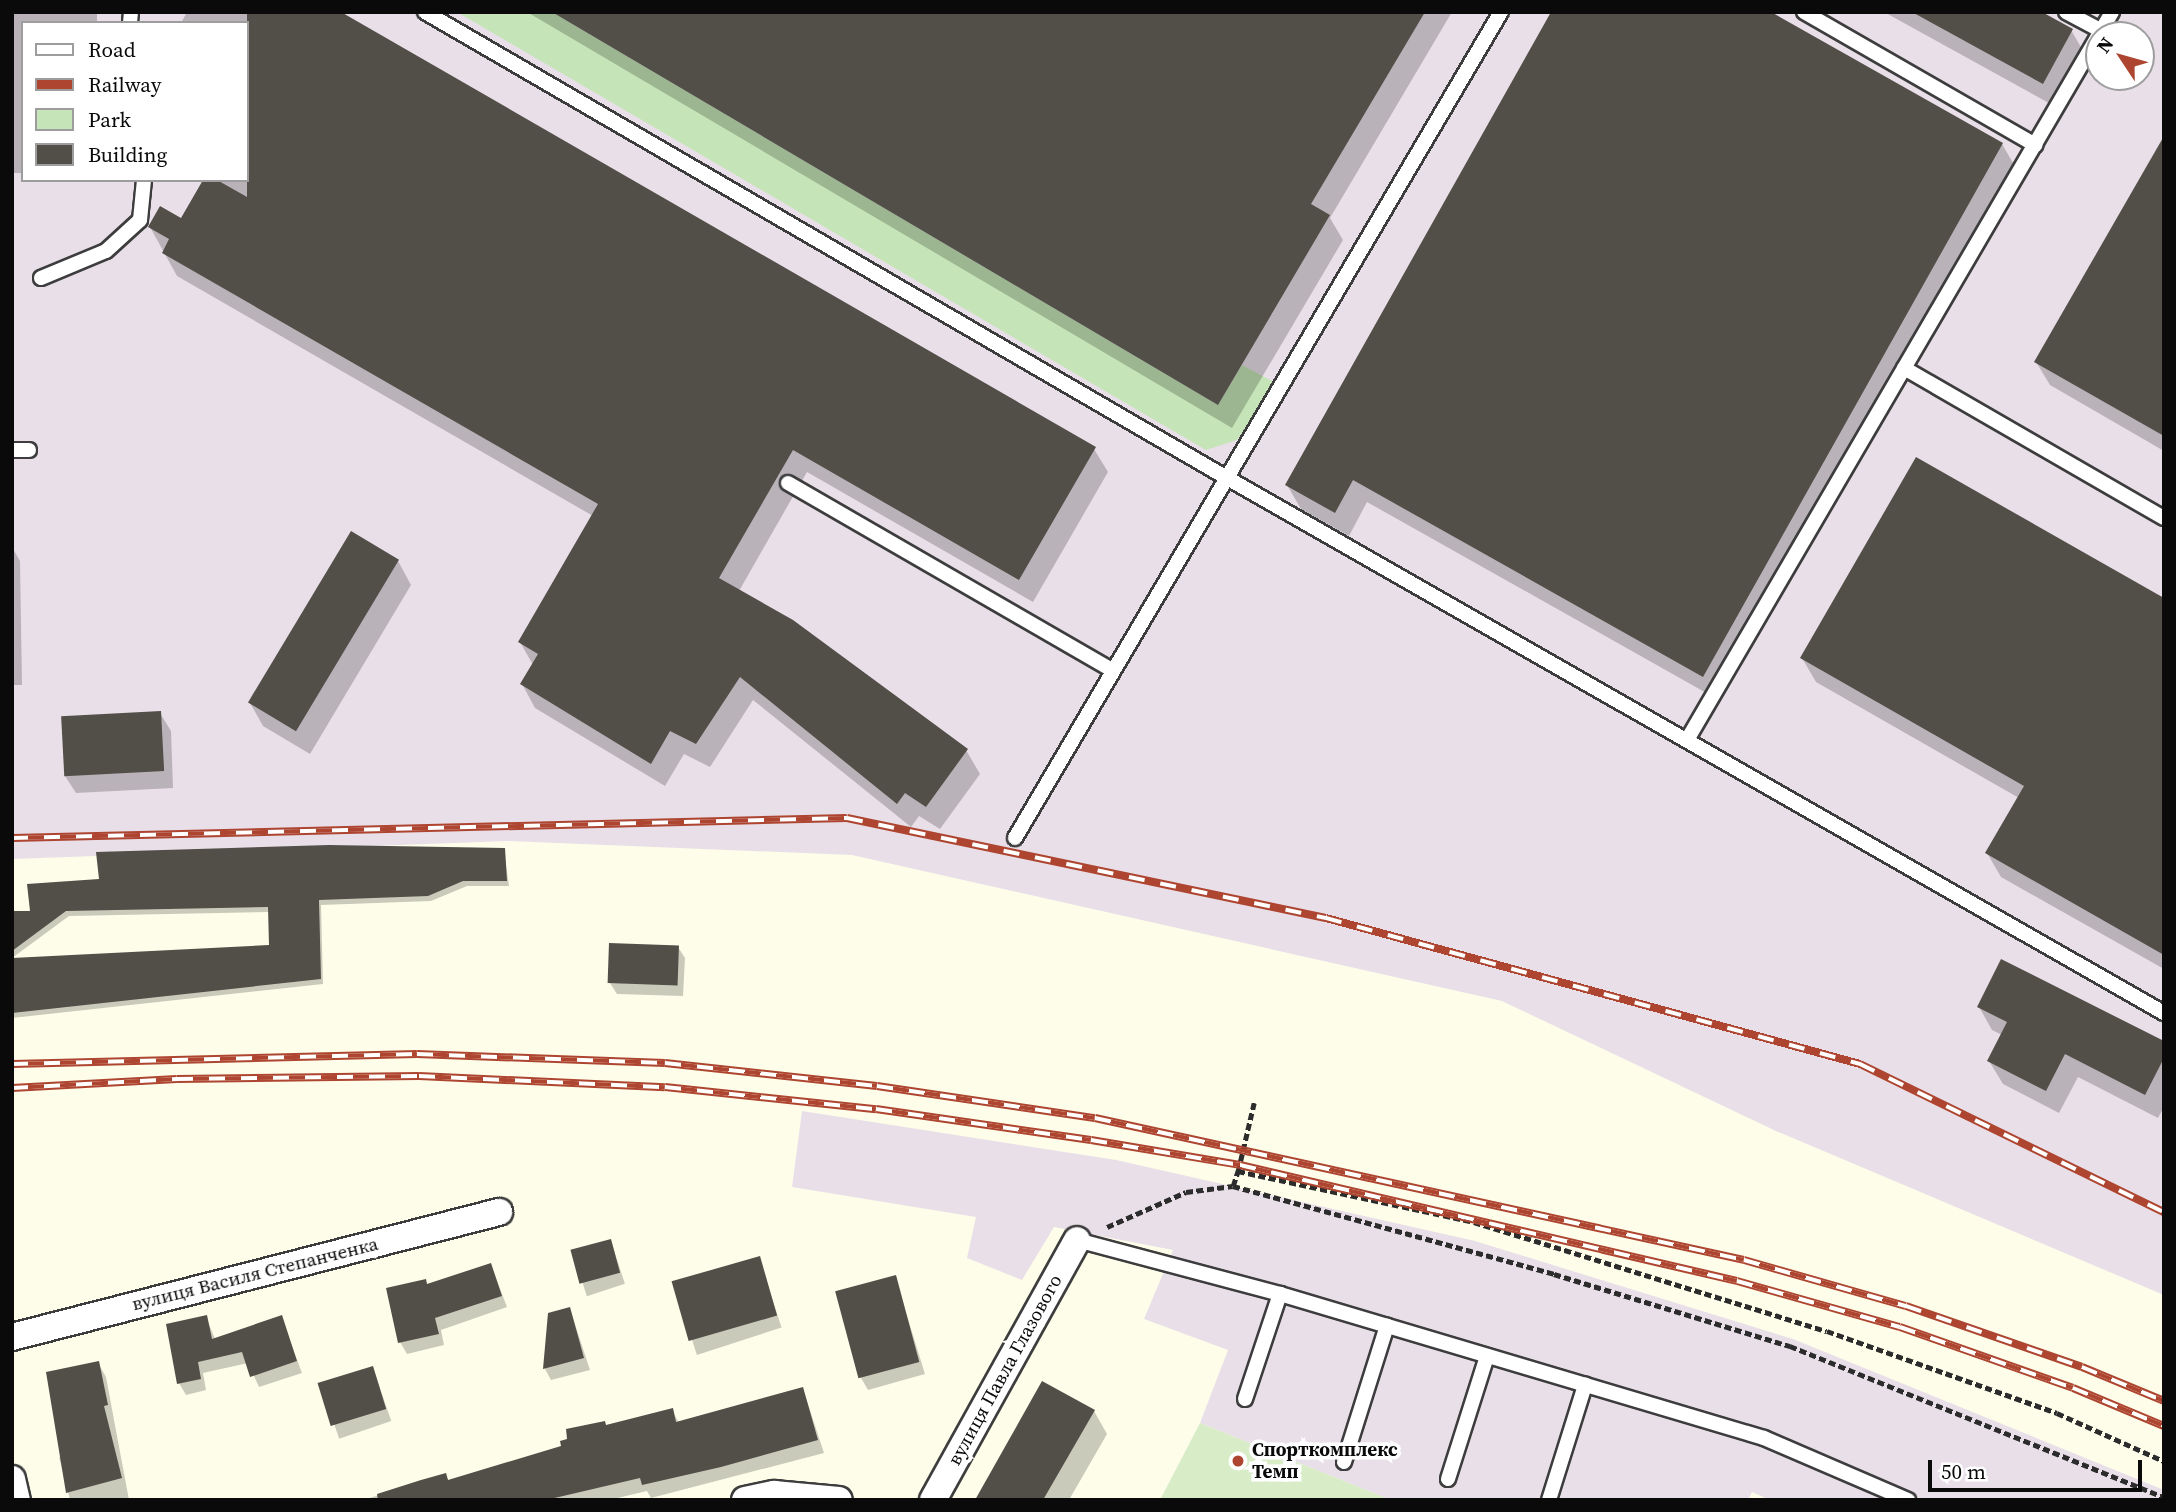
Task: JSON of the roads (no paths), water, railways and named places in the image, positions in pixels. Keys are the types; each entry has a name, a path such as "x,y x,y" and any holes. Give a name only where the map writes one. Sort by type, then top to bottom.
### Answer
{"street":[{"name":"вулиця Василя Степанченка","path":"12,1336 499,1212"},
{"name":"вулиця Павла Глазового","path":"933,1500 1077,1240"},
{"path":"12,1479 18,1500"},
{"path":"746,1500 774,1494 839,1500"}],"lane":[{"path":"425,12 1227,478 2164,1013"},
{"path":"1015,838 1502,12"},
{"path":"1804,12 2035,145"},
{"path":"2066,12 2085,22"},
{"path":"1687,740 2085,59"},
{"path":"41,278 106,251 140,220 145,182"},
{"path":"1904,368 2164,518"},
{"path":"12,450 29,450"},
{"path":"788,483 1113,671"},
{"path":"1077,1240 1280,1294 1764,1438 1908,1500"},
{"path":"1245,1399 1280,1294"},
{"path":"1343,1462 1387,1326"},
{"path":"1448,1479 1487,1356"},
{"path":"1549,1500 1585,1385"}],"railway":[{"path":"12,838 847,818 1326,918 1860,1064 2164,1212"},
{"path":"12,1064 417,1054 665,1063 877,1086 1095,1118 1744,1260 1906,1306 2082,1367 2164,1401"},
{"path":"12,1088 177,1079 419,1076 665,1087 876,1109 1091,1140 1240,1165 1737,1281 1900,1327 2073,1388 2164,1426"}],"place":[{"name":"Спорткомплекс Темп","path":"1238,1461"}]}
